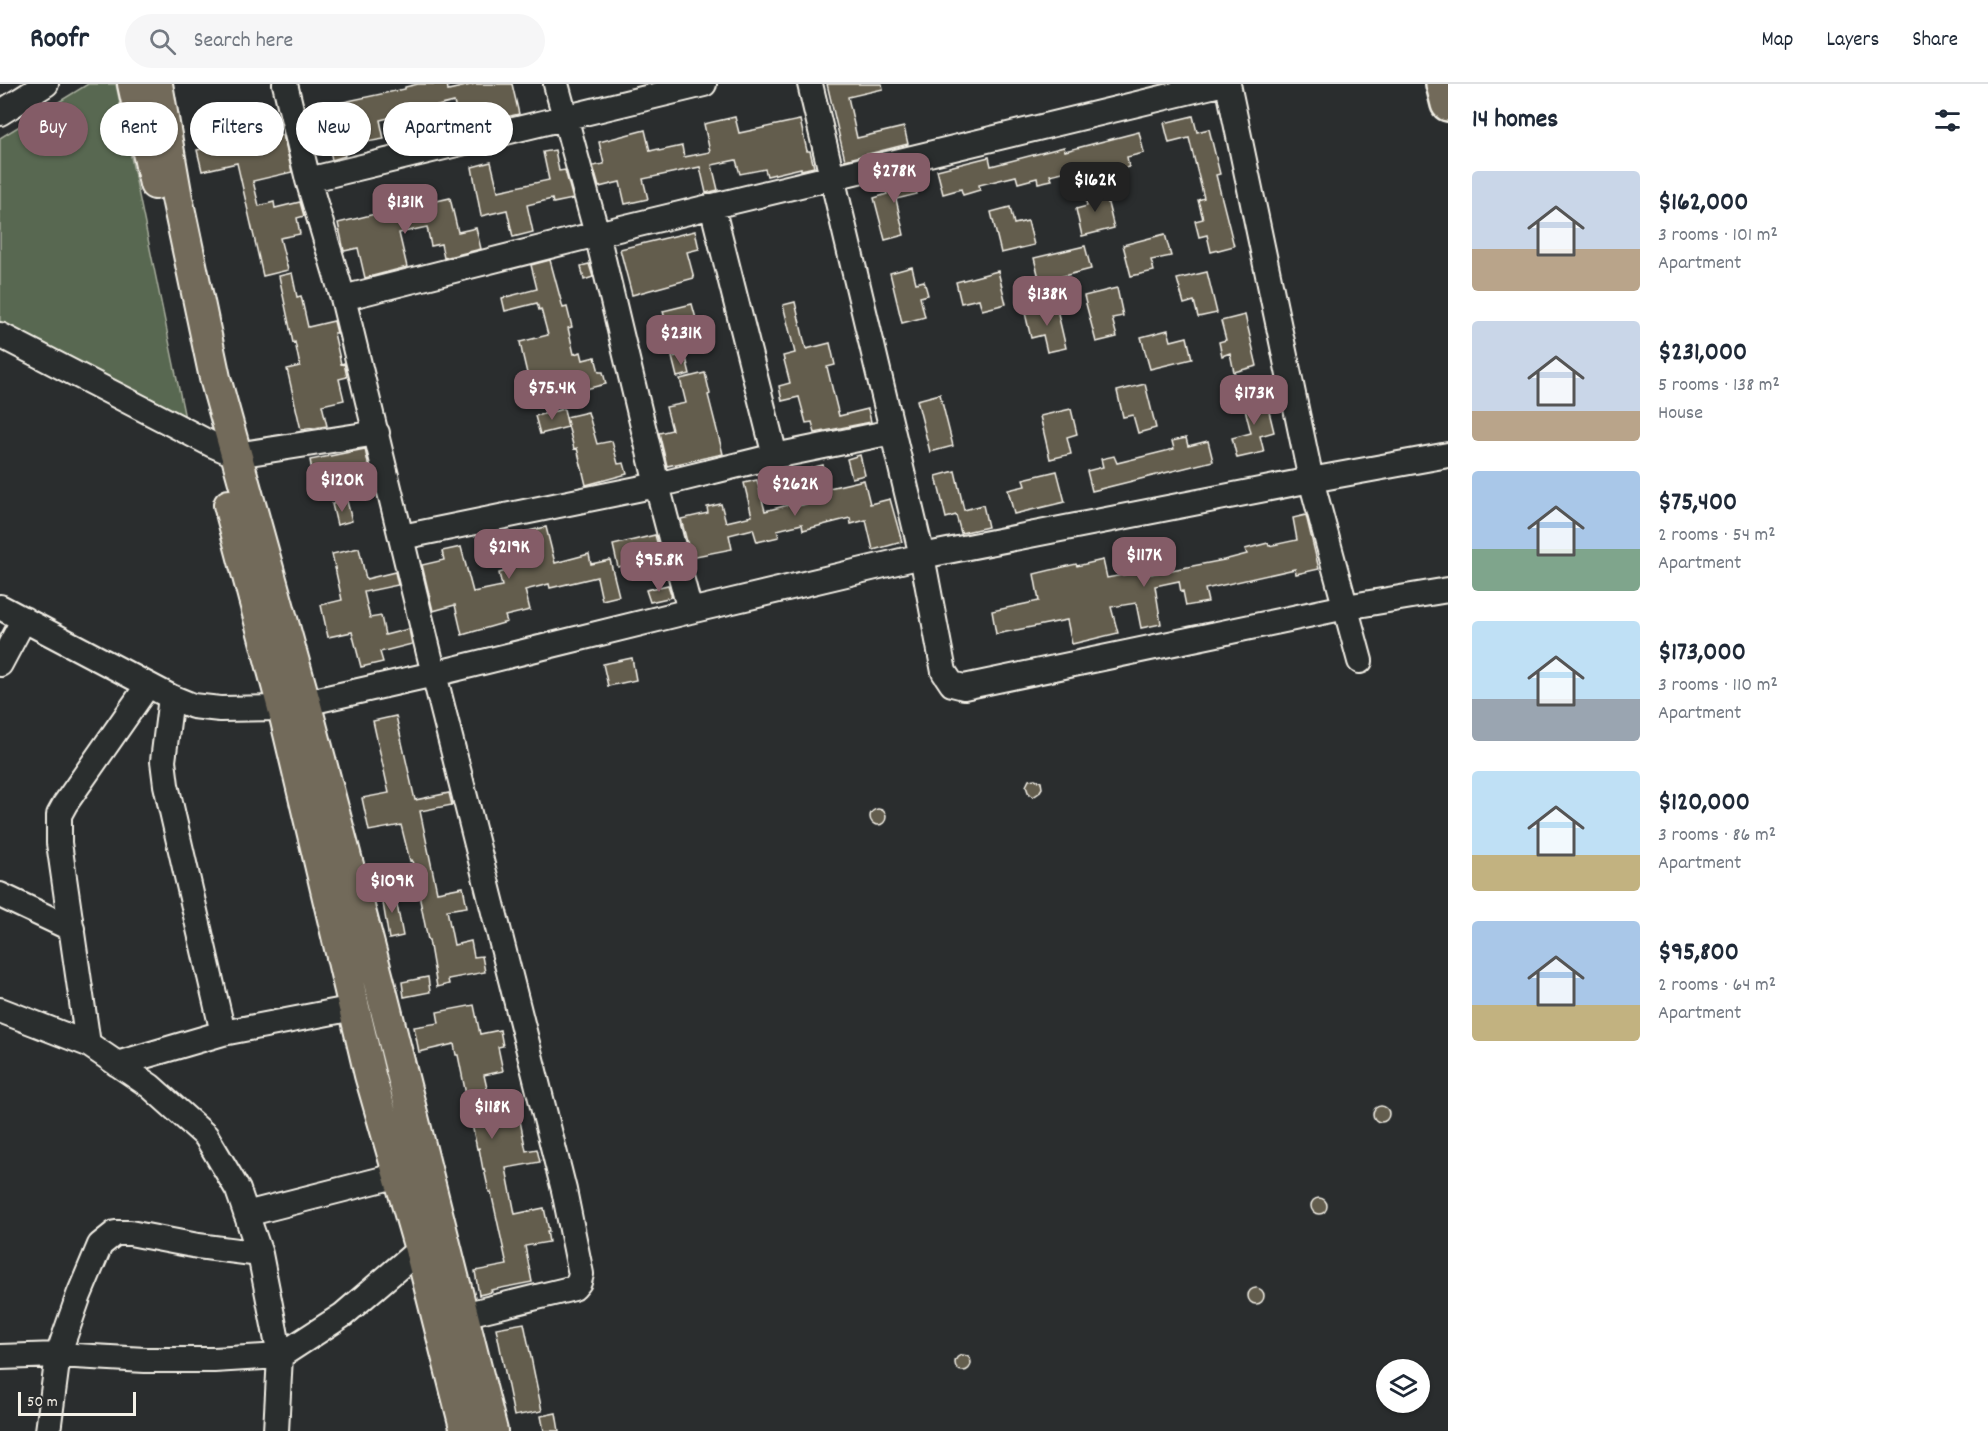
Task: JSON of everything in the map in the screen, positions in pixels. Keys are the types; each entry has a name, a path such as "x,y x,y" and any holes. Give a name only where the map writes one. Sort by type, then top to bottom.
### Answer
{"highway":[{"path":"1443,84 1448,104"}],"main road":[{"path":"132,84 224,450 463,1315 492,1431"},
{"path":"156,84 208,344 224,450"},
{"path":"294,705 354,1008 370,1075 420,1249 466,1431"}],"street":[{"path":"0,113 46,84"},
{"path":"285,84 308,180 343,298 377,433 434,674 564,1190 581,1274 574,1288 463,1315"},
{"path":"556,84 597,234 657,485 690,611"},
{"path":"308,180 704,84"},
{"path":"810,84 922,556 944,672 952,684 964,687 1346,608 1448,590"},
{"path":"343,298 597,234 1220,84"},
{"path":"1228,84 1311,480 1360,661"},
{"path":"712,206 775,456"},
{"path":"0,335 224,450 377,433"},
{"path":"402,537 657,485 775,456 892,432"},
{"path":"0,607 171,697 193,706 220,709 294,705 434,674 922,556 1448,455"},
{"path":"0,664 24,619"},
{"path":"88,1044 59,843 59,815 148,685"},
{"path":"171,697 163,761 166,785 223,1033"},
{"path":"0,894 72,929"},
{"path":"117,1064 223,1033 354,1008"},
{"path":"0,1010 88,1044 150,1086 206,1136 238,1190 260,1254 280,1356 276,1431"},
{"path":"246,1214 399,1175"},
{"path":"48,1431 58,1355 100,1245 115,1233 130,1233 198,1246 260,1254"},
{"path":"0,1357 58,1355 145,1360 214,1360 280,1356 343,1315 420,1249"}],"green space":[{"path":"88,84 116,84 120,102 100,102 100,156 131,156 186,423 0,322 0,138 18,127 18,156 88,156 88,102 59,102"}],"building":[{"path":"418,84 447,84 448,90 475,84 512,84 519,114 513,115 513,102 383,102 383,119 380,120 383,139 371,141 371,102 343,102 405,89 405,87"},
{"path":"827,84 882,84 883,89 848,97 857,138 904,127 908,144 845,160"},
{"path":"1193,116 1197,132 1209,129 1220,174 1216,175 1234,246 1211,252 1207,235 1199,237 1195,221 1203,219 1198,200 1204,198 1189,138 1169,143 1164,123"},
{"path":"735,117 739,133 800,120 807,151 810,151 814,167 767,176 765,169 740,174 736,160 712,165 718,190 706,193 700,167 643,179 648,199 625,204 620,182 599,187 593,166 604,164 599,142 645,130 650,151 682,146 684,157 710,152 704,124"},
{"path":"1139,132 1144,153 1127,157 1129,167 1094,175 1092,165 1050,175 1052,180 1038,183 1037,178 1018,183 1016,176 979,185 980,190 963,195 961,189 943,194 937,170 989,157 991,166 1064,147 1065,151"},
{"path":"284,139 292,172 253,181 259,206 274,202 275,208 300,202 304,216 297,218 300,234 280,238 288,270 263,276 237,163 202,171 198,156 284,156"},
{"path":"555,150 559,171 565,170 573,199 553,203 552,199 527,205 533,232 513,237 507,210 481,216 472,167 491,162 498,191 549,180 543,152"},
{"path":"331,156 345,156 332,160"},
{"path":"912,173 917,194 896,199 904,235 885,240 874,198 887,194 883,180"},
{"path":"1104,187 1114,228 1082,236 1076,209 1087,206 1084,192"},
{"path":"450,198 458,232 476,228 481,249 444,258 441,244 431,246 427,227 399,233 407,267 365,278 358,248 344,251 338,223 428,201 428,203"},
{"path":"1010,207 1014,224 1028,221 1034,245 1001,253 991,212"},
{"path":"695,231 699,249 687,252 694,278 632,295 620,249"},
{"path":"1165,234 1171,256 1151,260 1154,271 1131,276 1123,245"},
{"path":"1085,246 1091,269 1040,282 1034,258"},
{"path":"550,260 563,308 567,307 572,327 568,328 574,354 581,352 583,360 595,357 599,372 603,372 606,384 561,395 557,379 530,386 520,342 548,335 541,309 539,310 537,303 505,311 502,298 537,289 531,265"},
{"path":"589,264 593,277 584,280 581,266"},
{"path":"912,267 916,283 924,281 928,295 920,297 925,317 902,323 890,273"},
{"path":"998,271 1006,304 982,310 979,299 961,303 956,282"},
{"path":"1207,272 1217,313 1198,317 1194,301 1184,304 1177,279"},
{"path":"292,273 297,297 301,296 308,327 334,321 337,333 334,333 341,364 344,363 347,377 339,379 344,400 322,405 327,426 301,430 287,369 300,366 279,276"},
{"path":"1117,288 1123,316 1112,318 1117,337 1096,342 1084,296"},
{"path":"795,302 806,349 830,343 835,365 827,367 839,416 868,409 871,422 815,433 812,422 806,423 799,397 782,401 779,386 790,383 783,356 795,353 783,305"},
{"path":"692,304 698,326 668,332 663,311"},
{"path":"1056,305 1066,348 1047,352 1043,335 1031,338 1025,313"},
{"path":"1245,315 1257,366 1234,372 1230,353 1222,356 1219,342 1226,340 1221,321"},
{"path":"1168,330 1171,341 1187,337 1192,359 1150,369 1141,337"},
{"path":"685,354 690,374 677,377 672,357"},
{"path":"705,373 710,394 708,395 723,454 667,466 659,433 672,430 666,407 686,403 680,379"},
{"path":"1145,384 1156,428 1138,433 1133,415 1123,417 1117,391"},
{"path":"1264,391 1274,432 1260,436 1264,452 1237,458 1232,438 1251,433 1242,397"},
{"path":"940,394 953,446 930,452 917,400"},
{"path":"564,409 568,427 540,434 535,416"},
{"path":"1071,409 1077,434 1067,437 1071,454 1050,459 1040,416"},
{"path":"588,412 597,444 612,441 618,464 624,463 627,474 586,485 577,448 574,449 566,417"},
{"path":"1186,438 1188,446 1208,441 1213,461 1092,491 1087,471 1103,467 1101,459 1114,456 1117,463 1174,449 1172,441"},
{"path":"365,449 369,468 314,481 310,460"},
{"path":"860,455 865,475 852,478 847,459"},
{"path":"823,465 829,488 864,480 870,504 890,499 902,542 873,550 866,520 851,524 850,518 803,530 802,524 777,530 779,537 757,542 753,529 729,535 732,549 691,557 681,519 708,513 707,507 721,504 726,522 752,516 744,483 757,480 765,511 792,504 793,507 819,501 811,468"},
{"path":"955,471 964,510 983,505 988,527 961,533 956,515 946,518 936,476"},
{"path":"1057,471 1065,502 1014,514 1008,490 1025,486 1023,479"},
{"path":"347,501 352,521 337,525 332,504"},
{"path":"1306,515 1319,569 1296,574 1295,569 1205,589 1208,602 1186,606 1179,581 1155,586 1161,624 1141,628 1136,603 1111,607 1118,633 1072,644 1067,620 996,634 992,611 1039,601 1034,574 1103,560 1107,578 1150,570 1151,574 1224,560 1247,554 1245,549 1268,543 1269,546 1297,540 1293,518"},
{"path":"546,527 555,563 589,554 591,564 610,560 619,596 602,600 597,577 550,588 549,584 525,590 530,610 505,616 507,622 462,635 455,605 433,611 422,565 444,560 442,551 461,547 473,592 502,586 499,573 506,571 498,538"},
{"path":"655,535 661,556 618,567 613,545"},
{"path":"359,548 366,579 395,572 398,585 364,592 370,618 381,616 385,635 409,629 412,644 380,652 383,662 361,667 352,632 328,637 321,605 342,600 332,554"},
{"path":"668,585 672,597 650,602 646,590"},
{"path":"632,658 636,680 608,686 603,664"},
{"path":"396,716 415,800 449,793 452,805 420,811 437,892 463,887 467,907 447,910 454,945 471,941 474,957 482,956 485,972 448,979 449,984 437,987 412,860 410,861 401,825 369,831 362,798 389,793 373,721"},
{"path":"1035,779 1041,782 1042,788 1033,797 1026,786 1029,780"},
{"path":"875,809 881,809 886,817 884,823 875,825 870,820 870,814"},
{"path":"394,889 403,936 389,939 381,891"},
{"path":"428,977 430,992 404,997 402,982"},
{"path":"474,1005 480,1034 500,1030 503,1046 498,1047 503,1071 484,1075 491,1106 516,1101 526,1151 537,1149 540,1162 506,1168 515,1214 544,1208 549,1231 547,1231 549,1242 525,1246 532,1282 491,1290 492,1292 479,1295 475,1271 507,1265 491,1192 489,1192 483,1170 479,1148 477,1149 458,1055 456,1055 454,1044 419,1052 414,1027 439,1023 437,1012"},
{"path":"1378,1106 1384,1106 1389,1114 1387,1120 1378,1122 1373,1117 1373,1111"},
{"path":"1316,1198 1322,1198 1327,1206 1325,1212 1316,1214 1311,1209 1311,1203"},
{"path":"1253,1288 1259,1288 1264,1296 1262,1302 1253,1304 1248,1299 1248,1293"},
{"path":"524,1323 542,1411 514,1416 496,1328"},
{"path":"960,1355 966,1355 971,1363 969,1369 960,1371 955,1366 955,1360"},
{"path":"556,1413 559,1431 544,1431 541,1416"}]}
